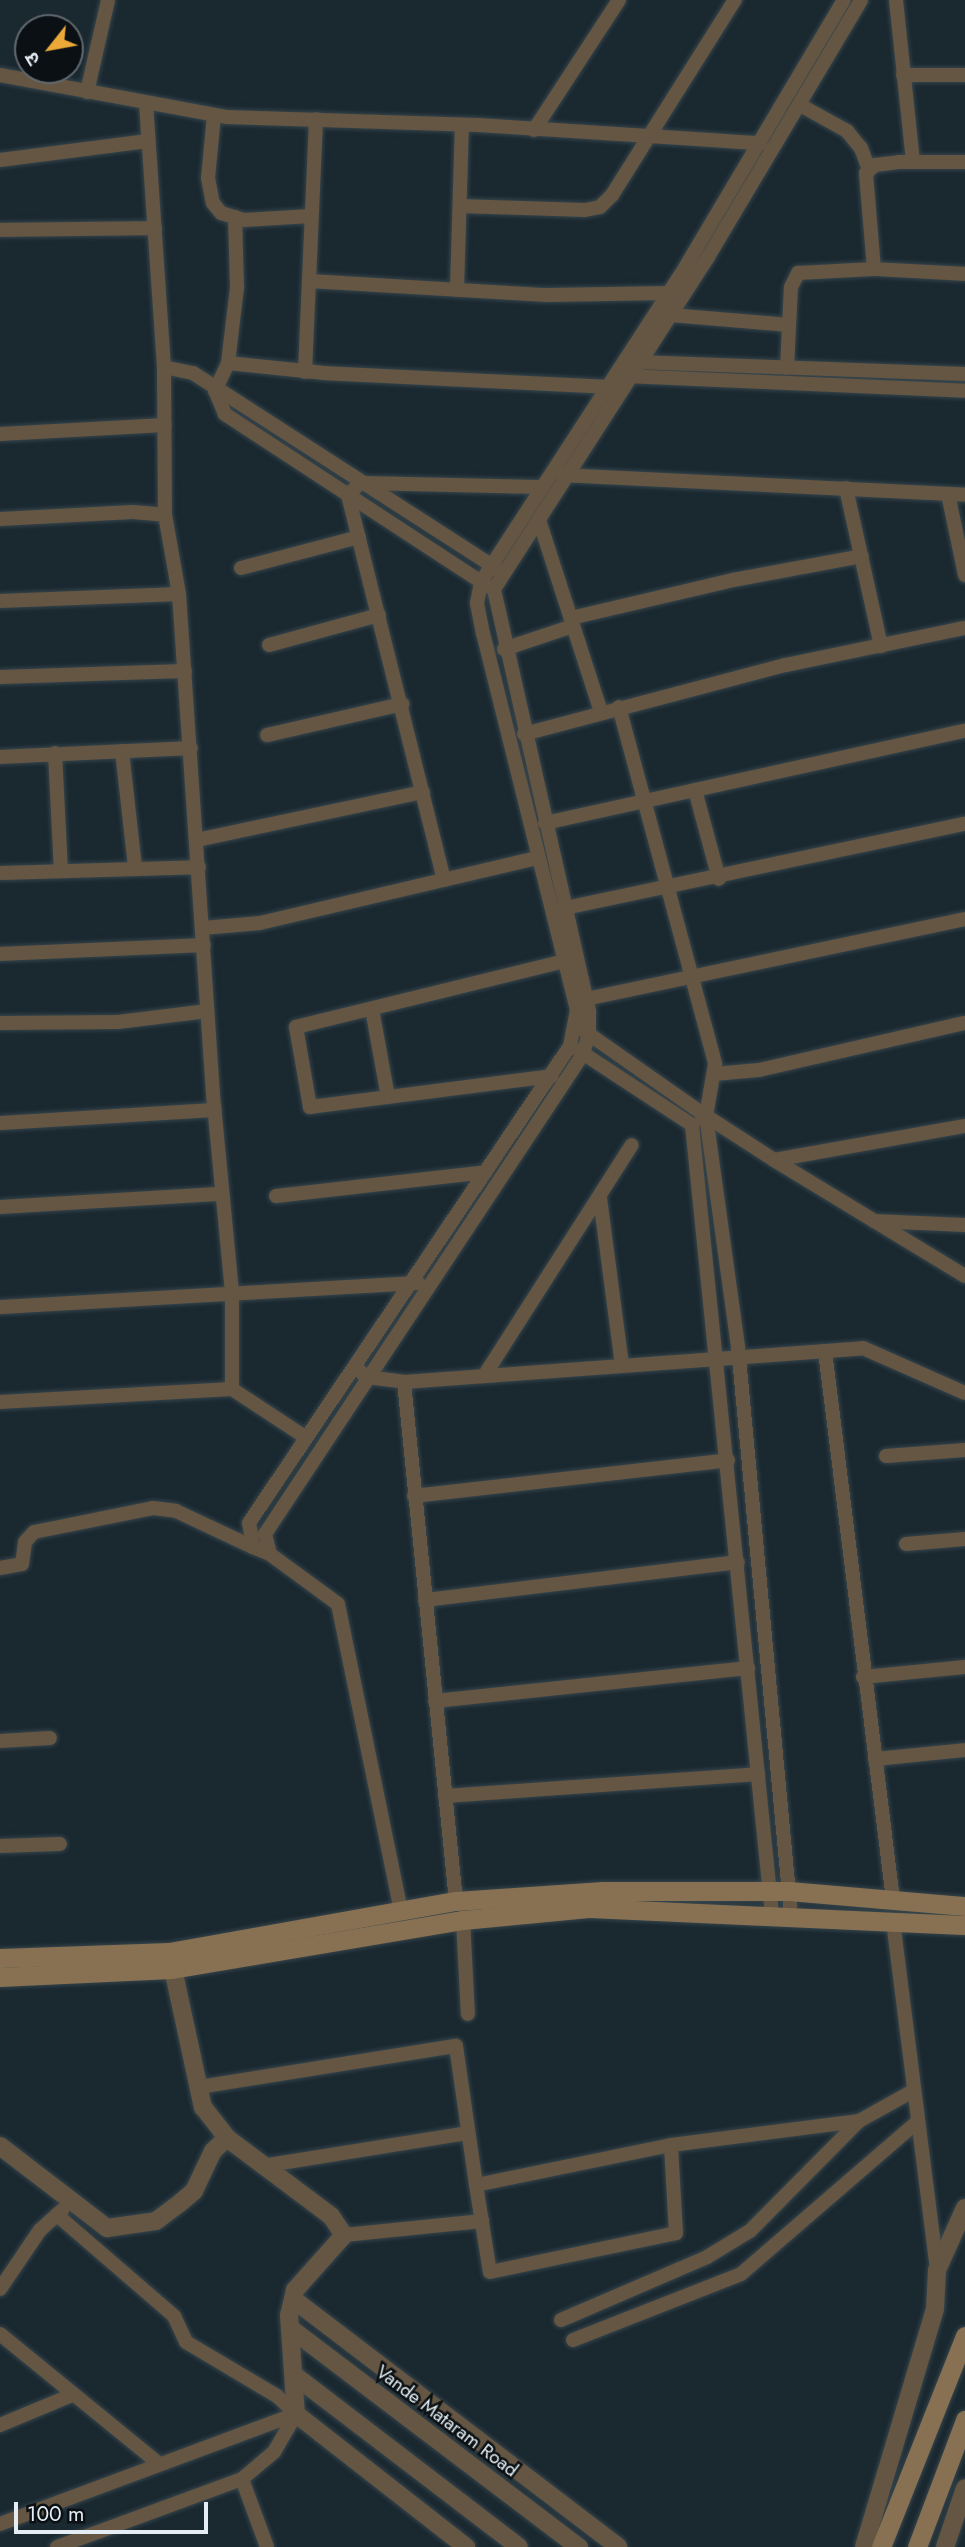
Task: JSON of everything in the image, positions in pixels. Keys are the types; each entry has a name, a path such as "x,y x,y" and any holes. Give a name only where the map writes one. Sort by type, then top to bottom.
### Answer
{"main road":[{"path":"0,1977 170,1960 460,1910 603,1891 779,1891 965,1906"},
{"path":"0,1958 170,1960 401,1911 588,1908 781,1914 965,1926"},
{"path":"881,2547 965,2336"},
{"path":"917,2547 965,2420"}],"street":[{"path":"87,92 108,0"},
{"path":"534,130 619,0"},
{"path":"460,206 585,210 600,206 648,138 735,0"},
{"path":"499,570 547,481 669,293 844,0"},
{"path":"861,0 672,315 570,476 540,523 499,570 477,603 537,858 582,1030 774,1160 965,1276"},
{"path":"896,0 913,162"},
{"path":"0,75 214,115 462,125 760,143"},
{"path":"903,75 965,75"},
{"path":"146,104 164,367 165,515 179,594 191,748 207,1011 232,1292 232,1389"},
{"path":"800,105 847,131 861,148 869,170 874,269"},
{"path":"214,115 210,191 221,213 235,217 311,216"},
{"path":"305,372 316,119"},
{"path":"457,290 462,125"},
{"path":"0,160 148,141"},
{"path":"869,170 875,165 965,162"},
{"path":"235,217 237,288 228,363 215,391 225,414 487,586 586,999 577,1050 265,1534 270,1554"},
{"path":"0,230 155,228"},
{"path":"787,368 791,287 798,274 874,269 965,274"},
{"path":"309,281 547,295 669,293"},
{"path":"672,315 789,325"},
{"path":"625,362 965,374"},
{"path":"228,363 305,372 612,381 633,376 965,391"},
{"path":"164,367 193,373 215,391 499,570"},
{"path":"0,434 164,425"},
{"path":"348,495 360,483 547,481 570,476 965,495"},
{"path":"846,488 881,646"},
{"path":"948,494 965,575"},
{"path":"348,495 444,880"},
{"path":"0,519 132,512 165,515"},
{"path":"540,523 601,712"},
{"path":"241,568 359,537"},
{"path":"504,649 572,622 733,580 862,556"},
{"path":"0,601 179,594"},
{"path":"268,645 379,615"},
{"path":"524,734 620,707 965,628"},
{"path":"0,677 185,671"},
{"path":"267,735 402,704"},
{"path":"620,707 714,1074 706,1116 739,1356 781,1914"},
{"path":"545,823 965,730"},
{"path":"0,757 191,748"},
{"path":"122,751 135,867"},
{"path":"55,753 61,870"},
{"path":"695,790 719,879"},
{"path":"197,841 423,792"},
{"path":"565,908 719,879 965,824"},
{"path":"203,928 260,923 537,858"},
{"path":"0,873 199,867"},
{"path":"586,999 965,919"},
{"path":"0,954 204,945"},
{"path":"552,1076 310,1107 296,1027 564,961"},
{"path":"372,1009 388,1097"},
{"path":"0,1024 118,1022 207,1011"},
{"path":"714,1074 759,1070 965,1023"},
{"path":"253,1547 248,1523 552,1076 577,1050"},
{"path":"577,1050 692,1125"},
{"path":"0,1123 215,1110"},
{"path":"692,1125 706,1116"},
{"path":"692,1125 718,1357 758,1774 779,1891"},
{"path":"774,1160 965,1126"},
{"path":"484,1376 632,1145"},
{"path":"276,1196 486,1172"},
{"path":"0,1207 222,1194"},
{"path":"600,1198 622,1365"},
{"path":"872,1221 965,1225"},
{"path":"0,1307 411,1282 428,1284"},
{"path":"354,1366 366,1377 404,1382 863,1348 965,1393"},
{"path":"825,1350 863,1677 893,1899"},
{"path":"404,1382 445,1796 460,1910 468,2014"},
{"path":"0,1402 232,1389 305,1437"},
{"path":"886,1455 965,1450"},
{"path":"414,1496 728,1460"},
{"path":"0,1569 22,1564 25,1542 34,1532 153,1508 176,1511 270,1554 338,1604 401,1911"},
{"path":"906,1544 965,1539"},
{"path":"425,1600 738,1562"},
{"path":"863,1677 965,1667"},
{"path":"435,1701 748,1668"},
{"path":"0,1741 50,1738"},
{"path":"875,1759 965,1750"},
{"path":"445,1796 758,1774"},
{"path":"0,1846 60,1844"},
{"path":"864,2547 935,2309 937,2270 893,1921"},
{"path":"170,1960 203,2107 227,2138 331,2217 345,2235"},
{"path":"199,2087 456,2046 490,2272 676,2233 671,2144"},
{"path":"561,2320 707,2257 750,2231 859,2121 913,2091"},
{"path":"476,2185 671,2144 859,2121"},
{"path":"573,2340 741,2274 917,2122"},
{"path":"262,2166 468,2133"},
{"path":"63,2209 107,2228 156,2221 194,2191 213,2151 227,2138"},
{"path":"0,2147 174,2316 186,2342 277,2396 296,2414 466,2547"},
{"path":"937,2270 965,2208"},
{"path":"0,2289 40,2230 63,2209"},
{"path":"57,2547 242,2479 274,2452 296,2414 290,2328 295,2290 345,2235 482,2221"},
{"path":"293,2299 618,2547"},
{"name":"Vande Mataram Road","path":"290,2328 579,2547"},
{"path":"0,2334 157,2462"},
{"path":"294,2375 519,2547"},
{"path":"0,2425 72,2395"},
{"path":"0,2524 157,2462 296,2414"},
{"path":"242,2479 267,2547"},
{"path":"945,2547 965,2488"}]}
